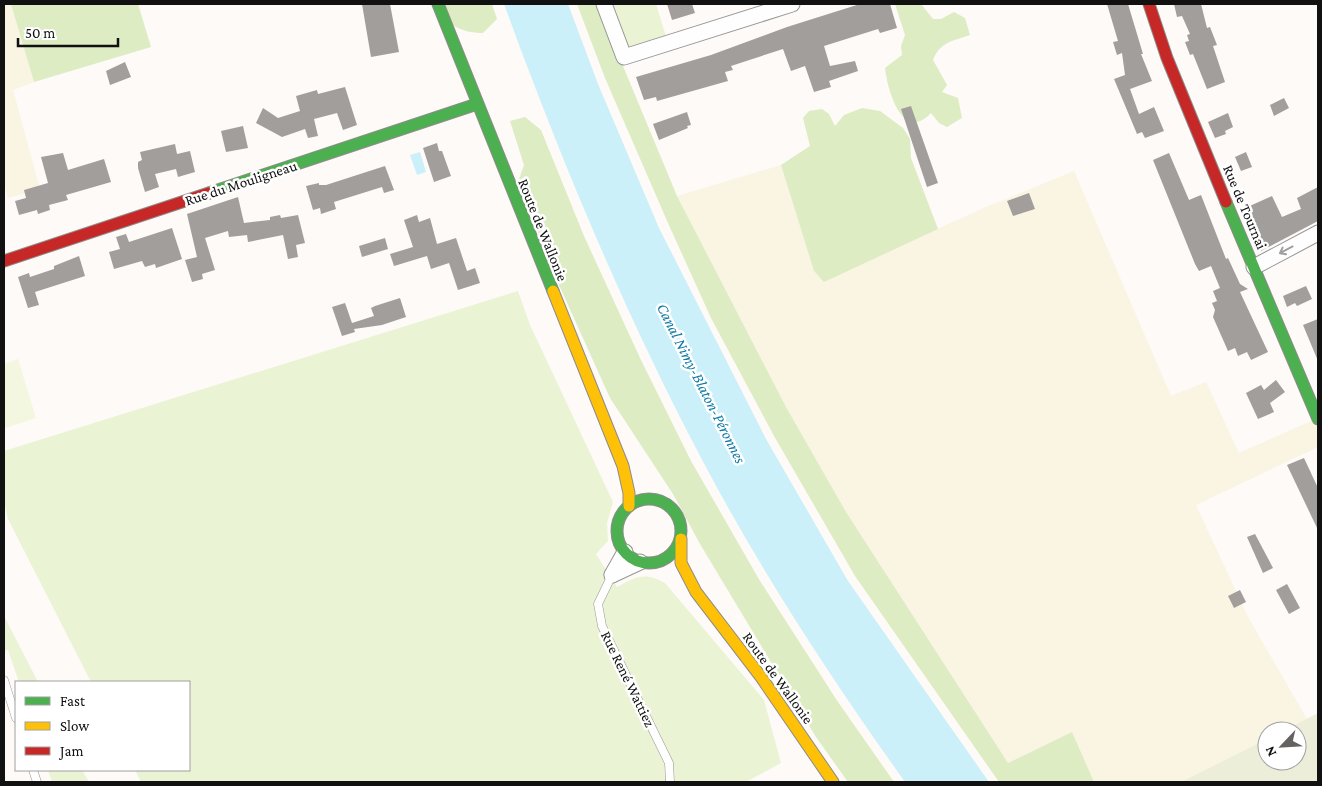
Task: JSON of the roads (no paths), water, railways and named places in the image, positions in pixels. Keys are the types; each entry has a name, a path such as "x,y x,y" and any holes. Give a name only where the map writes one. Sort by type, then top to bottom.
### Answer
{"main road":[{"name":"Route de Wallonie","path":"438,4 624,466"},
{"name":"Rue de Tournai","path":"1149,4 1181,96 1318,419"},
{"name":"Rue du Mouligneau","path":"4,261 477,104"},
{"path":"624,466 638,488 675,511 680,521 681,563 696,592"},
{"path":"624,466 629,506"},
{"path":"658,500 638,500 629,506 618,523 617,533 625,552 644,563 672,572 696,592"},
{"path":"644,563 666,559 672,554 681,539"},
{"name":"Route de Wallonie","path":"696,592 761,677 833,782"}],"street":[{"path":"604,4 624,57 792,4"},
{"path":"1254,267 1318,233"},
{"path":"612,575 625,552"},
{"path":"612,575 644,563"}],"lane":[{"name":"Rue René Wattiez","path":"612,575 598,604 602,626 669,763 670,782"},
{"path":"4,680 15,715"}],"water":[{"name":"Canal Nimy-Blaton-Péronnes","path":"504,4 568,4 598,84 659,228 766,439 848,581 989,782 905,782 852,706 776,589 707,469 623,298 549,123"},
{"path":"420,152 426,172 417,175 410,155"}]}
